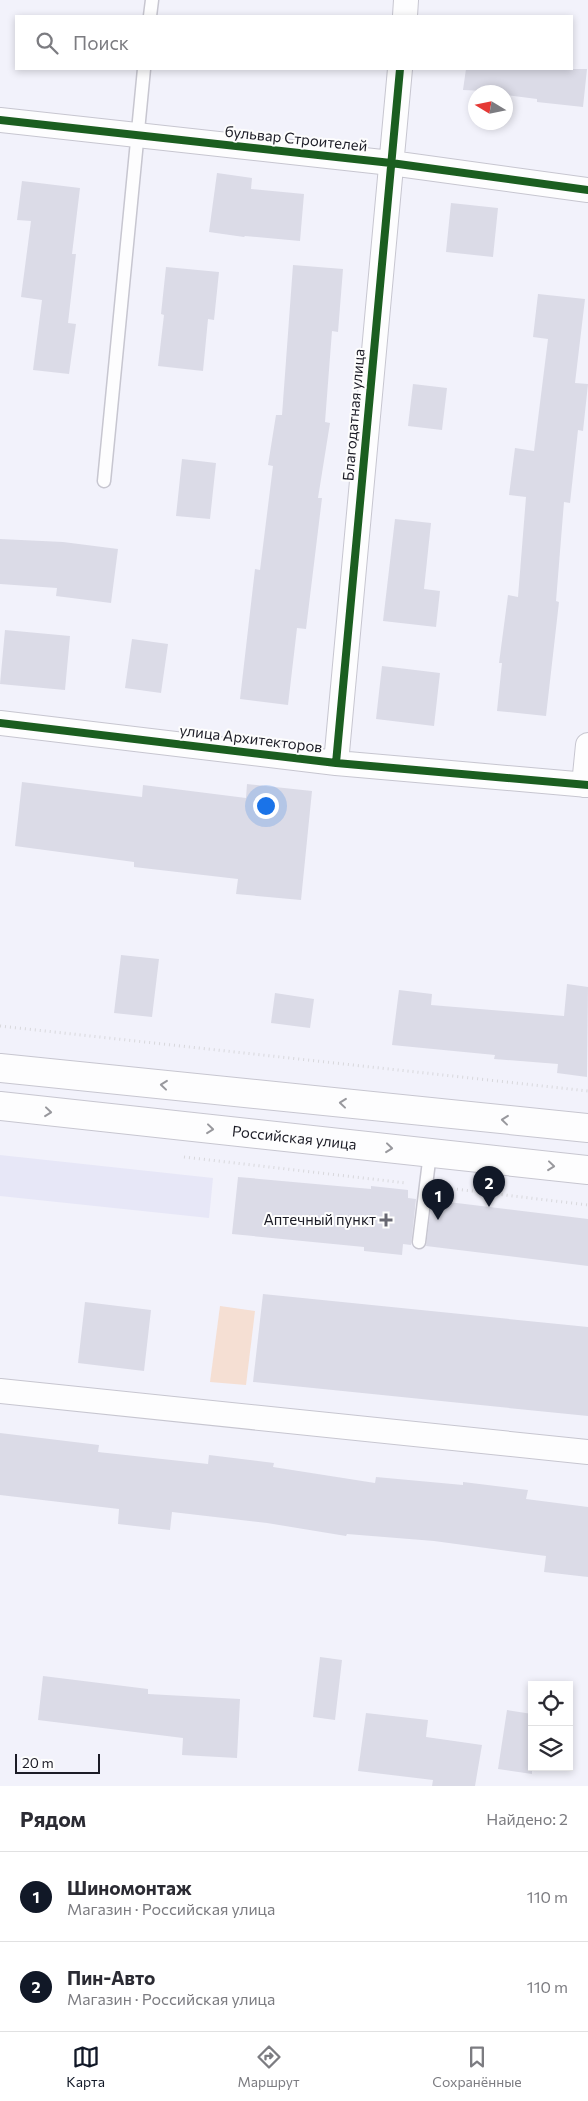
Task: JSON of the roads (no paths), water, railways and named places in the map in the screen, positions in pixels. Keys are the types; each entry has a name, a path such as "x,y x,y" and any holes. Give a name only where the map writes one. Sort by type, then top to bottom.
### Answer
{"main road":[{"path":"0,1068 588,1128"},
{"name":"Российская улица","path":"0,1106 588,1170"}],"street":[{"path":"405,15 406,0"},
{"name":"Благодатная улица","path":"336,763 400,70"},
{"name":"бульвар Строителей","path":"0,120 391,163 588,190"},
{"name":"улица Архитекторов","path":"0,723 336,763 586,785"},
{"path":"586,785 588,745"},
{"path":"0,1391 588,1452"}],"lane":[{"path":"150,15 152,0"},
{"path":"104,481 144,70"},
{"path":"419,1242 430,1153"}],"place":[{"name":"Пин-Авто","path":"489,1207"},
{"name":"Аптечный пункт","path":"386,1220"},
{"name":"Шиномонтаж","path":"438,1220"}]}
